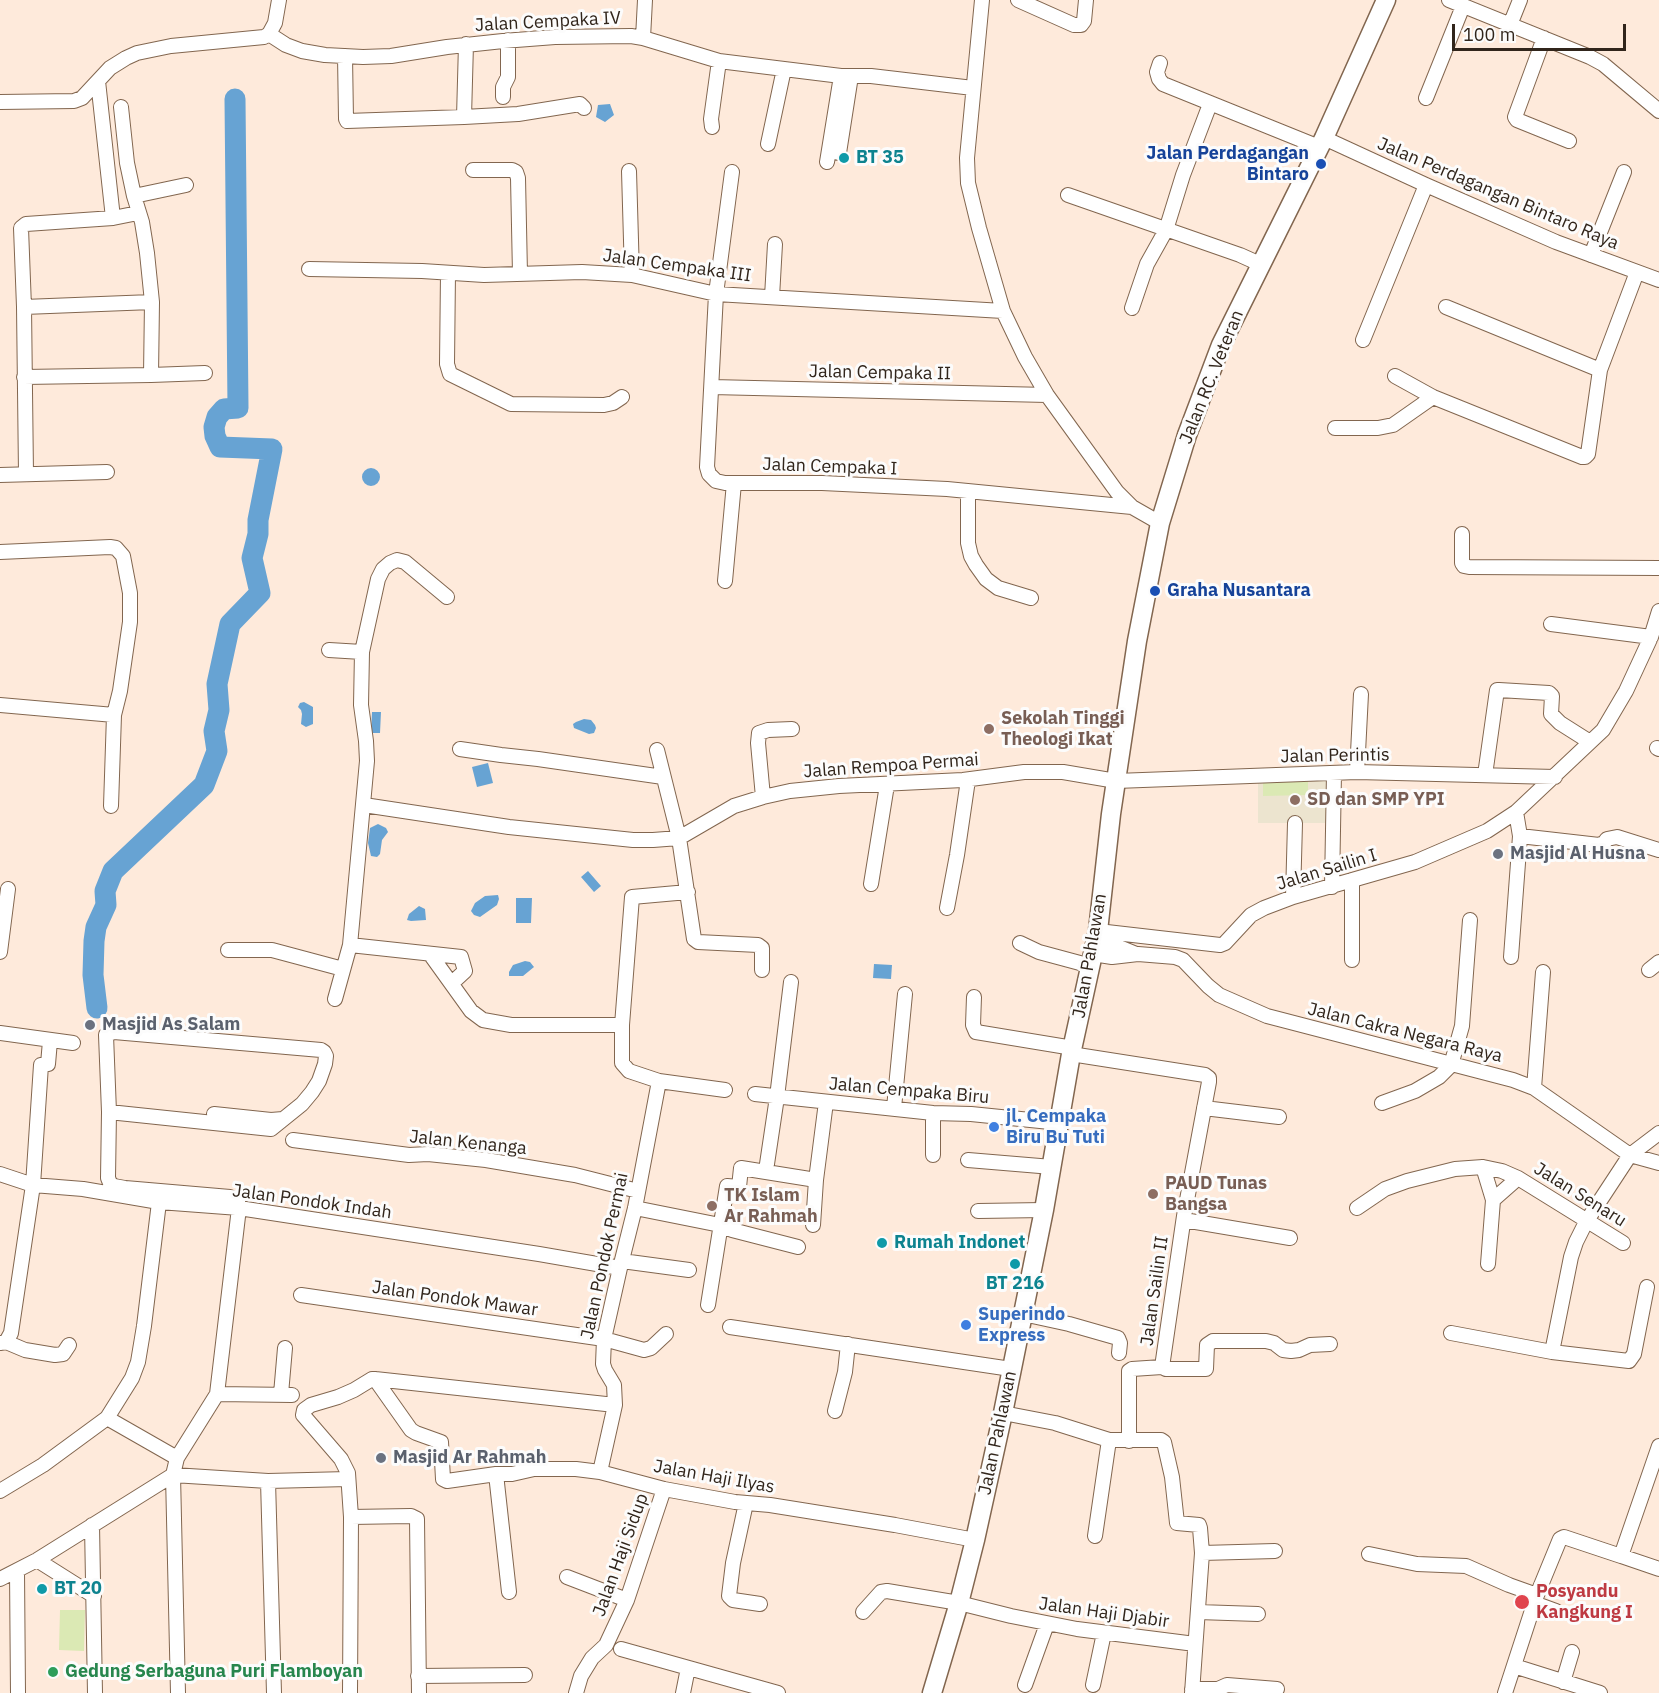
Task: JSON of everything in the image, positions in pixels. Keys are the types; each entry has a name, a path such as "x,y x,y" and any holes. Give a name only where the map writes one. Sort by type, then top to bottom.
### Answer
{"main road":[{"name":"Jalan RC. Veteran","path":"1116,780 1137,641 1160,523 1187,435 1221,345 1322,142 1386,0"},
{"name":"Jalan Pahlawan","path":"932,1693 975,1540 1044,1210 1072,1051 1095,948 1116,780"}],"street":[{"path":"0,102 74,101 82,98 113,66 126,58 155,48 260,38 269,34 275,24 279,0"},
{"path":"643,38 645,0"},
{"path":"982,0 967,158 968,183 1003,312 1024,357 1047,395 1117,492 1132,507 1160,523"},
{"path":"1018,0 1074,25 1081,25 1084,21 1086,0"},
{"path":"1449,0 1590,57 1603,64 1659,111"},
{"path":"1510,25 1520,0"},
{"path":"1426,98 1463,6"},
{"name":"Jalan Cempaka IV","path":"269,34 286,45 302,51 345,56 391,56 508,40 632,36 719,61 973,88"},
{"path":"1544,38 1515,117 1517,120 1569,141"},
{"path":"503,97 503,87 508,77 508,40"},
{"path":"464,117 466,44"},
{"path":"345,56 347,121 519,114 580,104 584,108"},
{"path":"712,127 711,119 719,61"},
{"name":"Jalan Perdagangan Bintaro Raya","path":"1160,63 1157,72 1163,84 1210,104 1322,142 1556,242 1659,280"},
{"path":"768,144 784,69"},
{"path":"828,156 846,76"},
{"path":"98,81 113,218"},
{"path":"1132,308 1147,264 1166,230 1183,175 1210,104"},
{"path":"121,107 127,163 142,222 147,254 152,302 151,375"},
{"path":"473,170 512,170 516,172 520,274"},
{"path":"629,171 632,275"},
{"path":"1592,255 1624,171"},
{"name":"Jalan Cempaka I","path":"732,172 716,294 707,467 709,474 716,481 822,483 968,491 1132,507"},
{"path":"134,196 186,184"},
{"path":"1363,340 1426,185"},
{"path":"1068,195 1260,264"},
{"path":"26,474 24,307 20,232 22,226 113,218 138,213"},
{"path":"771,297 775,244"},
{"name":"Jalan Cempaka III","path":"309,269 484,275 582,272 632,275 716,294 1003,312"},
{"path":"1395,376 1433,397 1584,457 1588,454 1600,370 1637,272"},
{"path":"448,273 447,364 450,374 511,404 604,405 613,403 622,397"},
{"path":"24,307 152,302"},
{"path":"1446,307 1600,370"},
{"path":"24,377 205,374"},
{"name":"Jalan Cempaka II","path":"712,387 1047,395"},
{"path":"1335,428 1378,428 1393,424 1433,397"},
{"path":"0,475 107,472"},
{"path":"725,581 734,483"},
{"path":"968,491 968,543 976,566 986,579 998,588 1031,598"},
{"path":"1462,534 1462,563 1468,567 1659,568"},
{"path":"0,552 110,547 120,551 129,584 130,622 120,692 114,716 111,806"},
{"path":"335,999 350,945 367,761 361,705 362,652 378,579 383,568 390,563 397,560 405,562 447,597"},
{"name":"Jalan Sailin I","path":"1095,948 1220,945 1225,943 1251,915 1264,908 1293,897 1415,862 1487,831 1516,812 1603,730 1626,691 1651,637 1659,611"},
{"path":"1551,624 1651,637"},
{"path":"329,650 362,652"},
{"path":"1485,775 1497,690 1549,693 1552,696 1551,714 1560,723 1590,742"},
{"path":"1357,772 1361,694"},
{"path":"0,705 114,716"},
{"path":"763,797 759,732 792,729"},
{"path":"460,749 663,777"},
{"path":"657,750 679,838 696,941 758,945 762,948 762,970"},
{"name":"Jalan Rempoa Permai","path":"679,838 734,806 790,791 839,786 968,780 1024,772 1063,772 1116,780"},
{"name":"Jalan Perintis","path":"1116,780 1357,772 1555,777"},
{"path":"1332,887 1334,773"},
{"path":"947,908 968,780"},
{"path":"871,884 887,785"},
{"path":"364,805 509,827 633,840 679,838"},
{"path":"1511,957 1520,836 1516,812"},
{"path":"1293,897 1295,823"},
{"path":"1520,836 1599,845 1607,839 1617,837 1659,850"},
{"path":"1352,880 1352,960"},
{"path":"0,952 8,889"},
{"path":"688,892 632,897 622,1025 622,1065 629,1071 658,1081 725,1090"},
{"path":"1382,1103 1415,1091 1439,1077 1451,1065 1462,1026 1470,920"},
{"path":"1020,943 1039,952 1095,948"},
{"path":"350,945 461,957 465,971 452,983"},
{"name":"Jalan Cakra Negara Raya","path":"1095,948 1112,957 1138,954 1179,958 1219,995 1267,1016 1505,1077 1534,1088 1630,1155 1659,1163"},
{"path":"228,950 272,950 343,969"},
{"path":"430,954 474,1015 491,1022 622,1025"},
{"path":"1534,1088 1543,972"},
{"path":"768,1164 791,982"},
{"path":"894,1108 905,994"},
{"path":"974,997 973,1025 976,1032 1072,1051"},
{"path":"0,1033 73,1043"},
{"path":"109,1107 283,1119 302,1104 318,1081 326,1057 322,1051 107,1034 105,1038 109,1107 108,1178 112,1185 159,1197"},
{"path":"50,1041 48,1064 41,1065 33,1185 11,1333 3,1343 25,1350 55,1355 63,1354 69,1345"},
{"name":"Jalan Sailin II","path":"1072,1051 1206,1076 1209,1082 1184,1220 1162,1367 1129,1370 1129,1441"},
{"name":"Jalan Pondok Permai","path":"600,1472 615,1405 614,1385 603,1364 604,1339 635,1208 658,1081"},
{"name":"Jalan Cempaka Biru","path":"755,1094 933,1113 971,1114 1060,1123"},
{"path":"813,1225 826,1102"},
{"path":"1204,1108 1280,1117"},
{"path":"933,1113 933,1155"},
{"path":"1552,1352 1576,1242 1586,1222 1630,1155 1659,1132"},
{"name":"Jalan Kenanga","path":"292,1140 409,1155 486,1160 575,1175 638,1191"},
{"path":"968,1161 1052,1167"},
{"path":"1483,1167 1493,1200 1488,1264"},
{"name":"Jalan Senaru","path":"1357,1209 1385,1189 1407,1181 1455,1169 1483,1167 1502,1171 1518,1178 1623,1243"},
{"path":"708,1305 727,1186 739,1187 741,1168 816,1180"},
{"path":"0,1174 33,1185 159,1197 230,1197 238,1202 217,1394 177,1458 172,1475 178,1693"},
{"name":"Jalan Senaru","path":"1493,1200 1518,1178"},
{"path":"0,1491 43,1465 107,1418 132,1378 138,1362 144,1326 159,1197"},
{"path":"635,1208 722,1226 798,1247"},
{"name":"Jalan Pondok Indah","path":"239,1209 621,1265 688,1270"},
{"path":"978,1211 1044,1210"},
{"path":"1184,1220 1290,1238"},
{"path":"1451,1333 1552,1352 1630,1360 1635,1354 1647,1287"},
{"name":"Jalan Pondok Mawar","path":"301,1295 604,1339 647,1350 666,1334"},
{"path":"1023,1314 1070,1324 1118,1338 1119,1353"},
{"path":"730,1327 1011,1369"},
{"path":"1162,1367 1166,1369 1206,1369 1207,1345 1213,1341 1266,1341 1274,1343 1280,1349 1291,1351 1310,1345 1330,1344"},
{"path":"835,1411 845,1372 848,1344"},
{"path":"217,1394 286,1394 285,1348"},
{"path":"350,1693 351,1517 348,1479 341,1459 303,1415 304,1410 311,1404 339,1397 372,1379 615,1405"},
{"name":"Jalan Haji Ilyas","path":"375,1379 411,1430 416,1434 441,1442 443,1479 447,1482 534,1469 576,1469 600,1472 664,1489 895,1525 975,1540"},
{"path":"1003,1413 1055,1423 1109,1440 1163,1441 1172,1478 1176,1521 1178,1524 1200,1525 1202,1553 1192,1691 1218,1689 1227,1685 1277,1689"},
{"path":"107,1418 177,1458"},
{"path":"1095,1536 1109,1440"},
{"path":"1621,1556 1658,1450"},
{"path":"496,1474 509,1592"},
{"path":"0,1580 38,1560 172,1475 268,1481 348,1479"},
{"path":"268,1481 274,1693"},
{"name":"Jalan Haji Sidup","path":"576,1693 581,1676 592,1658 606,1645 627,1600 664,1489"},
{"path":"746,1503 733,1563 729,1596 733,1600 760,1604"},
{"path":"351,1517 411,1516 417,1519 418,1693"},
{"path":"92,1525 95,1693"},
{"path":"1505,1693 1535,1599 1561,1537 1659,1569"},
{"path":"1202,1553 1275,1551"},
{"path":"1369,1554 1417,1564 1466,1566 1509,1585 1556,1611"},
{"path":"38,1560 94,1596"},
{"path":"16,1571 18,1693"},
{"path":"567,1577 627,1600"},
{"name":"Jalan Haji Djabir","path":"863,1612 884,1591 959,1603 1047,1624 1195,1644"},
{"path":"1198,1612 1258,1614"},
{"path":"1024,1685 1047,1624"},
{"path":"1093,1685 1104,1633"},
{"path":"621,1650 774,1692"},
{"path":"1563,1682 1572,1652"},
{"path":"1514,1666 1600,1693"},
{"path":"683,1693 688,1668"},
{"path":"418,1676 525,1675"}],"shaded area":[{"name":"SD dan SMP YPI","path":"1258,777 1332,777 1332,823 1258,823"}],"green space":[{"path":"1308,781 1308,795 1263,796 1263,782"},
{"path":"60,1610 85,1610 84,1651 59,1650"}],"water":[{"path":"610,104 614,115 605,122 596,117 598,105"},
{"path":"371,468 377,471 380,477 377,483 371,486 365,483 362,477 365,471"},
{"path":"304,702 313,707 313,724 306,727 301,724 302,714 298,707"},
{"path":"372,712 381,712 380,733 371,733"},
{"path":"584,719 591,720 595,725 594,733 589,734 574,728 573,724"},
{"path":"488,763 493,783 477,787 472,767"},
{"path":"378,824 386,828 388,832 382,840 380,854 377,857 371,856 368,843 370,828"},
{"path":"588,871 601,886 594,892 581,877"},
{"path":"498,895 497,905 480,917 471,911 475,903 485,896"},
{"path":"516,898 532,898 531,923 516,923"},
{"path":"419,906 425,909 426,920 407,920 409,914"},
{"path":"525,961 530,962 534,967 523,976 509,976 513,965"},
{"path":"874,964 892,965 891,979 873,978"}],"waterway":[{"path":"97,1008 93,975 94,941 96,927 106,905 105,891 113,871 204,785 217,751 214,731 219,710 217,684 230,624 260,593 252,558 272,449 220,447 214,427 217,417 224,409 238,408 235,99"}],"place":[{"name":"BT 35","path":"844,158"},
{"name":"Jalan Perdagangan Bintaro","path":"1321,164"},
{"name":"Graha Nusantara","path":"1155,591"},
{"name":"Sekolah Tinggi Theologi Ikat","path":"989,729"},
{"name":"SD dan SMP YPI","path":"1295,800"},
{"name":"Masjid Al Husna","path":"1498,854"},
{"name":"Masjid As Salam","path":"90,1025"},
{"name":"jl. Cempaka Biru Bu Tuti","path":"994,1127"},
{"name":"PAUD Tunas Bangsa","path":"1153,1194"},
{"name":"TK Islam Ar Rahmah","path":"712,1206"},
{"name":"Rumah Indonet","path":"882,1243"},
{"name":"BT 216","path":"1015,1264"},
{"name":"Superindo Express","path":"966,1325"},
{"name":"Masjid Ar Rahmah","path":"381,1458"},
{"name":"BT 20","path":"42,1589"},
{"name":"Posyandu Kangkung I","path":"1522,1602"},
{"name":"Gedung Serbaguna Puri Flamboyan","path":"53,1672"}]}
